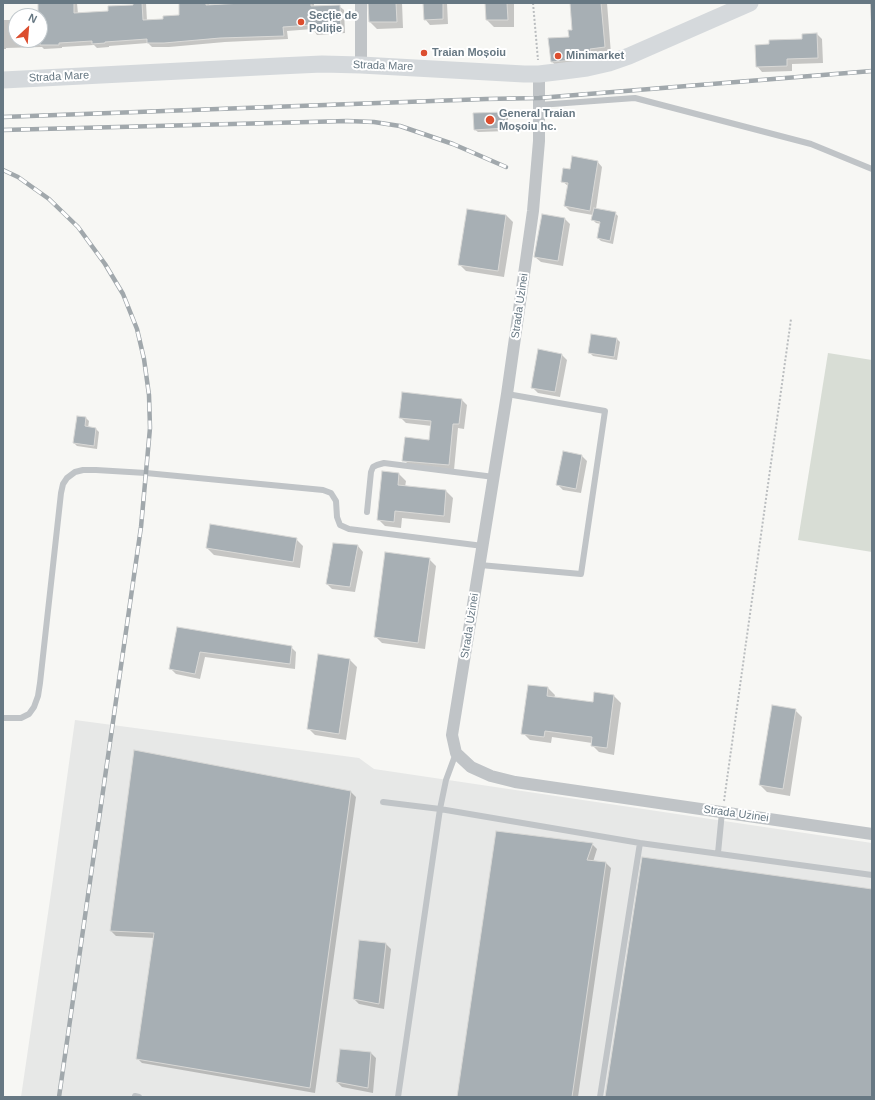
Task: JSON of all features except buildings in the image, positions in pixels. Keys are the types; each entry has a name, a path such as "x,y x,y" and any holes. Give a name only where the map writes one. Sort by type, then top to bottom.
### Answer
{"main road":[{"name":"Strada Mare","path":"3,80 322,64 538,74 587,68 609,63 629,56 750,3"}],"street":[{"path":"361,3 361,65"},
{"name":"Strada Uzinei","path":"538,74 539,141 533,212 507,394 452,735 456,754 471,767 491,776 515,782 872,834"}],"lane":[{"path":"539,105 635,98 811,144 872,169"},
{"path":"480,565 581,574 605,411 507,394"},
{"path":"367,512 371,472 373,467 384,463 494,477"},
{"path":"3,718 21,718 29,714 34,707 38,696 61,493 67,478 75,472 83,470 96,470 146,472 323,490 331,493 336,501 337,517 340,525 349,529 483,546"},
{"path":"398,1097 440,809 446,780 456,754"},
{"path":"383,802 440,809 640,843 872,875"},
{"path":"718,853 722,812"},
{"path":"600,1097 640,843"}],"path":[{"path":"533,3 538,74"},
{"path":"722,812 791,319"}],"shaded area":[{"path":"828,353 872,360 872,552 798,540"},
{"path":"75,720 359,758 374,769 872,843 872,1097 21,1097"}],"railway":[{"path":"3,117 539,98 872,71"},
{"path":"3,130 347,121 374,122 400,126 453,144 506,167"},
{"path":"3,170 18,177 49,199 78,227 105,264 123,294 137,329 144,359 149,395 150,428 141,527 59,1097"}],"place":[{"name":"Secție de Poliție","path":"301,22"},
{"name":"Traian Moșoiu","path":"424,53"},
{"name":"Minimarket","path":"558,56"},
{"name":"General Traian Moșoiu hc.","path":"490,120"}]}
